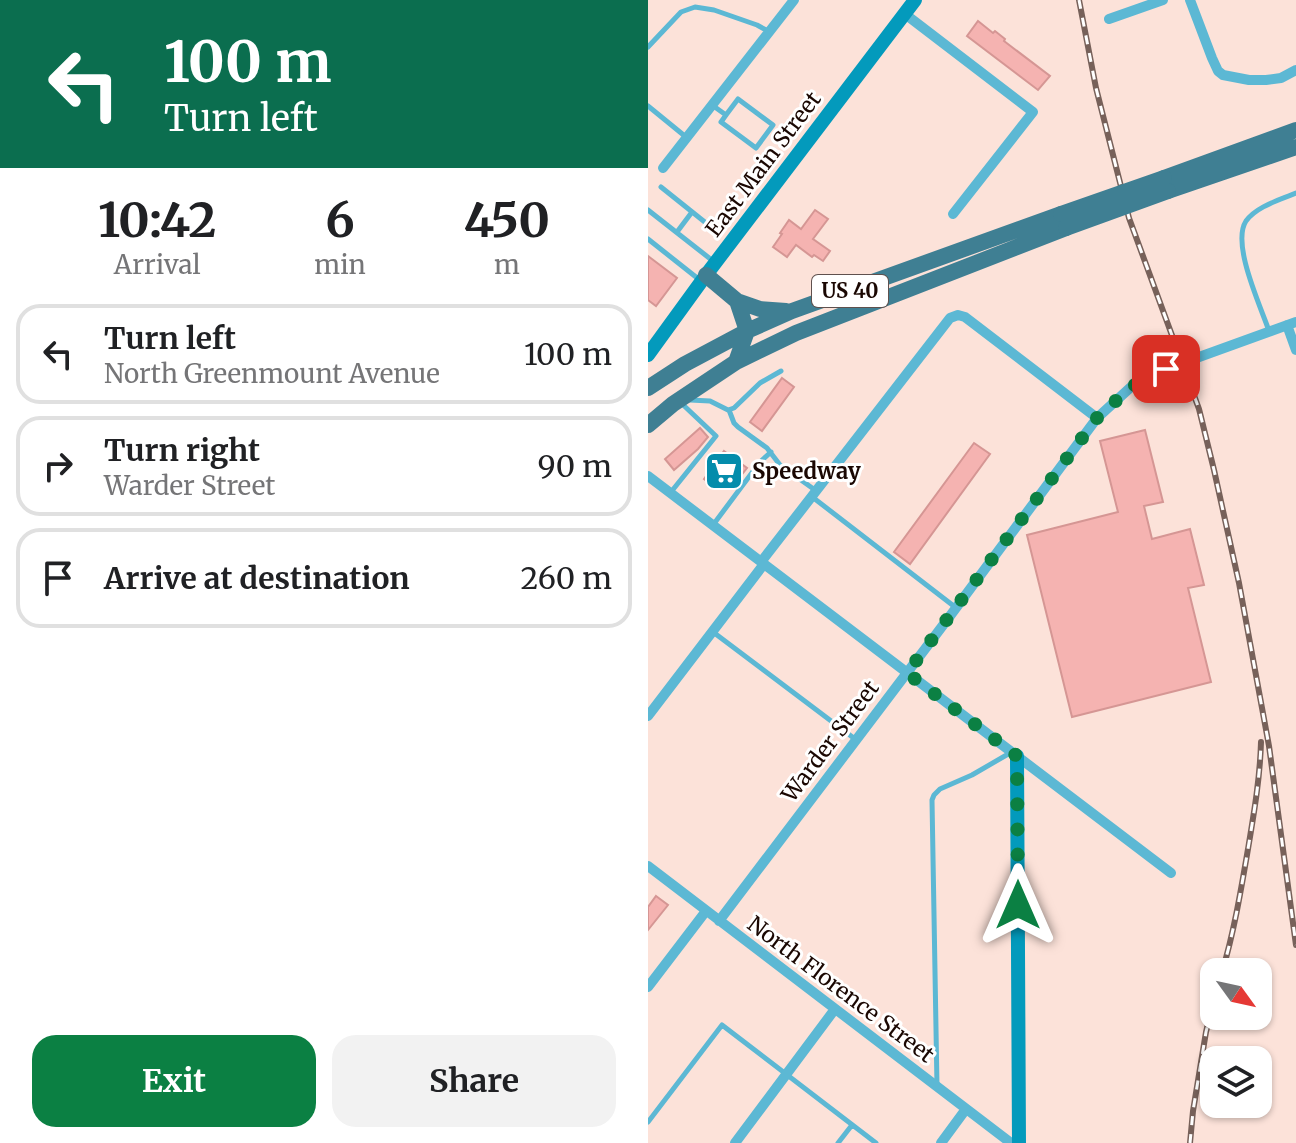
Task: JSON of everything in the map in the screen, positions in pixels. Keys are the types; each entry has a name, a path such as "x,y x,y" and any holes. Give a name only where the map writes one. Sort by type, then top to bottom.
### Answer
{"main road":[{"name":"East Main Street","path":"648,355 911,4"},
{"name":"US 40","path":"648,388 685,364 792,311 1064,221 1166,184 1296,130"},
{"name":"US 40","path":"1166,184 1296,147"},
{"name":"US 40","path":"648,425 736,362 796,333 1064,221"},
{"path":"708,273 737,301 760,309 792,311"},
{"path":"736,362 747,331 737,301"},
{"path":"1014,754 1019,1143"}],"street":[{"path":"663,168 794,0"},
{"path":"1109,19 1163,0"},
{"path":"1190,0 1212,58 1223,75 1266,80 1281,78 1296,70"},
{"path":"911,4 974,67 1033,112 953,214"},
{"path":"648,716 950,318 958,315 965,317 1097,418"},
{"path":"1292,323 1296,350"},
{"name":"Warder Street","path":"719,921 1097,418 1131,387 1148,377 1292,323"},
{"path":"648,476 1171,873"},
{"name":"North Florence Street","path":"648,866 1011,1143"},
{"path":"648,987 706,911"},
{"path":"735,1143 835,1009"},
{"path":"941,1143 966,1109"}],"lane":[{"path":"648,47 681,12 695,7 714,10 769,32"},
{"path":"738,99 773,125 756,148 721,122 726,115 738,99"},
{"path":"711,105 726,115"},
{"path":"648,106 686,137"},
{"path":"661,187 711,227"},
{"path":"1269,331 1244,260 1241,232 1246,221 1257,210 1296,193"},
{"path":"648,210 677,232 708,273"},
{"path":"677,232 692,212"},
{"path":"648,239 708,273"},
{"path":"729,410 760,383 781,371"},
{"path":"680,400 710,401 729,410 734,423 771,452 780,465 956,608"},
{"path":"669,494 716,436 680,400"},
{"path":"713,526 760,462 771,452"},
{"path":"713,631 856,740"},
{"path":"937,1087 932,800 940,789 1014,754"},
{"path":"648,1122 722,1025 876,1143"},
{"path":"838,1143 852,1124"}],"building":[{"path":"978,21 1050,76 1038,90 967,36"},
{"path":"815,210 828,219 813,239 830,251 823,261 796,245 787,257 773,247 789,220 801,229"},
{"path":"648,256 677,278 656,306 648,300"},
{"path":"782,378 794,387 762,431 750,422"},
{"path":"700,428 708,437 674,470 665,459"},
{"path":"1145,430 1163,502 1144,506 1152,539 1190,529 1204,585 1188,588 1211,682 1072,717 1027,535 1118,512 1100,441"},
{"path":"974,443 990,454 910,564 894,552"},
{"path":"724,451 747,468 736,482 708,482 704,479"},
{"path":"656,896 668,905 648,930 648,907"}],"railway":[{"path":"1079,0 1096,88 1129,218 1199,409 1214,470 1239,583 1269,746 1296,945"},
{"path":"1226,958 1248,849 1261,742"},
{"path":"1190,1143 1206,1030"}],"place":[{"name":"Speedway","path":"724,471"}],"route":[{"path":"1018,905 1017,756 907,673 1097,418 1131,387 1166,369"}]}
